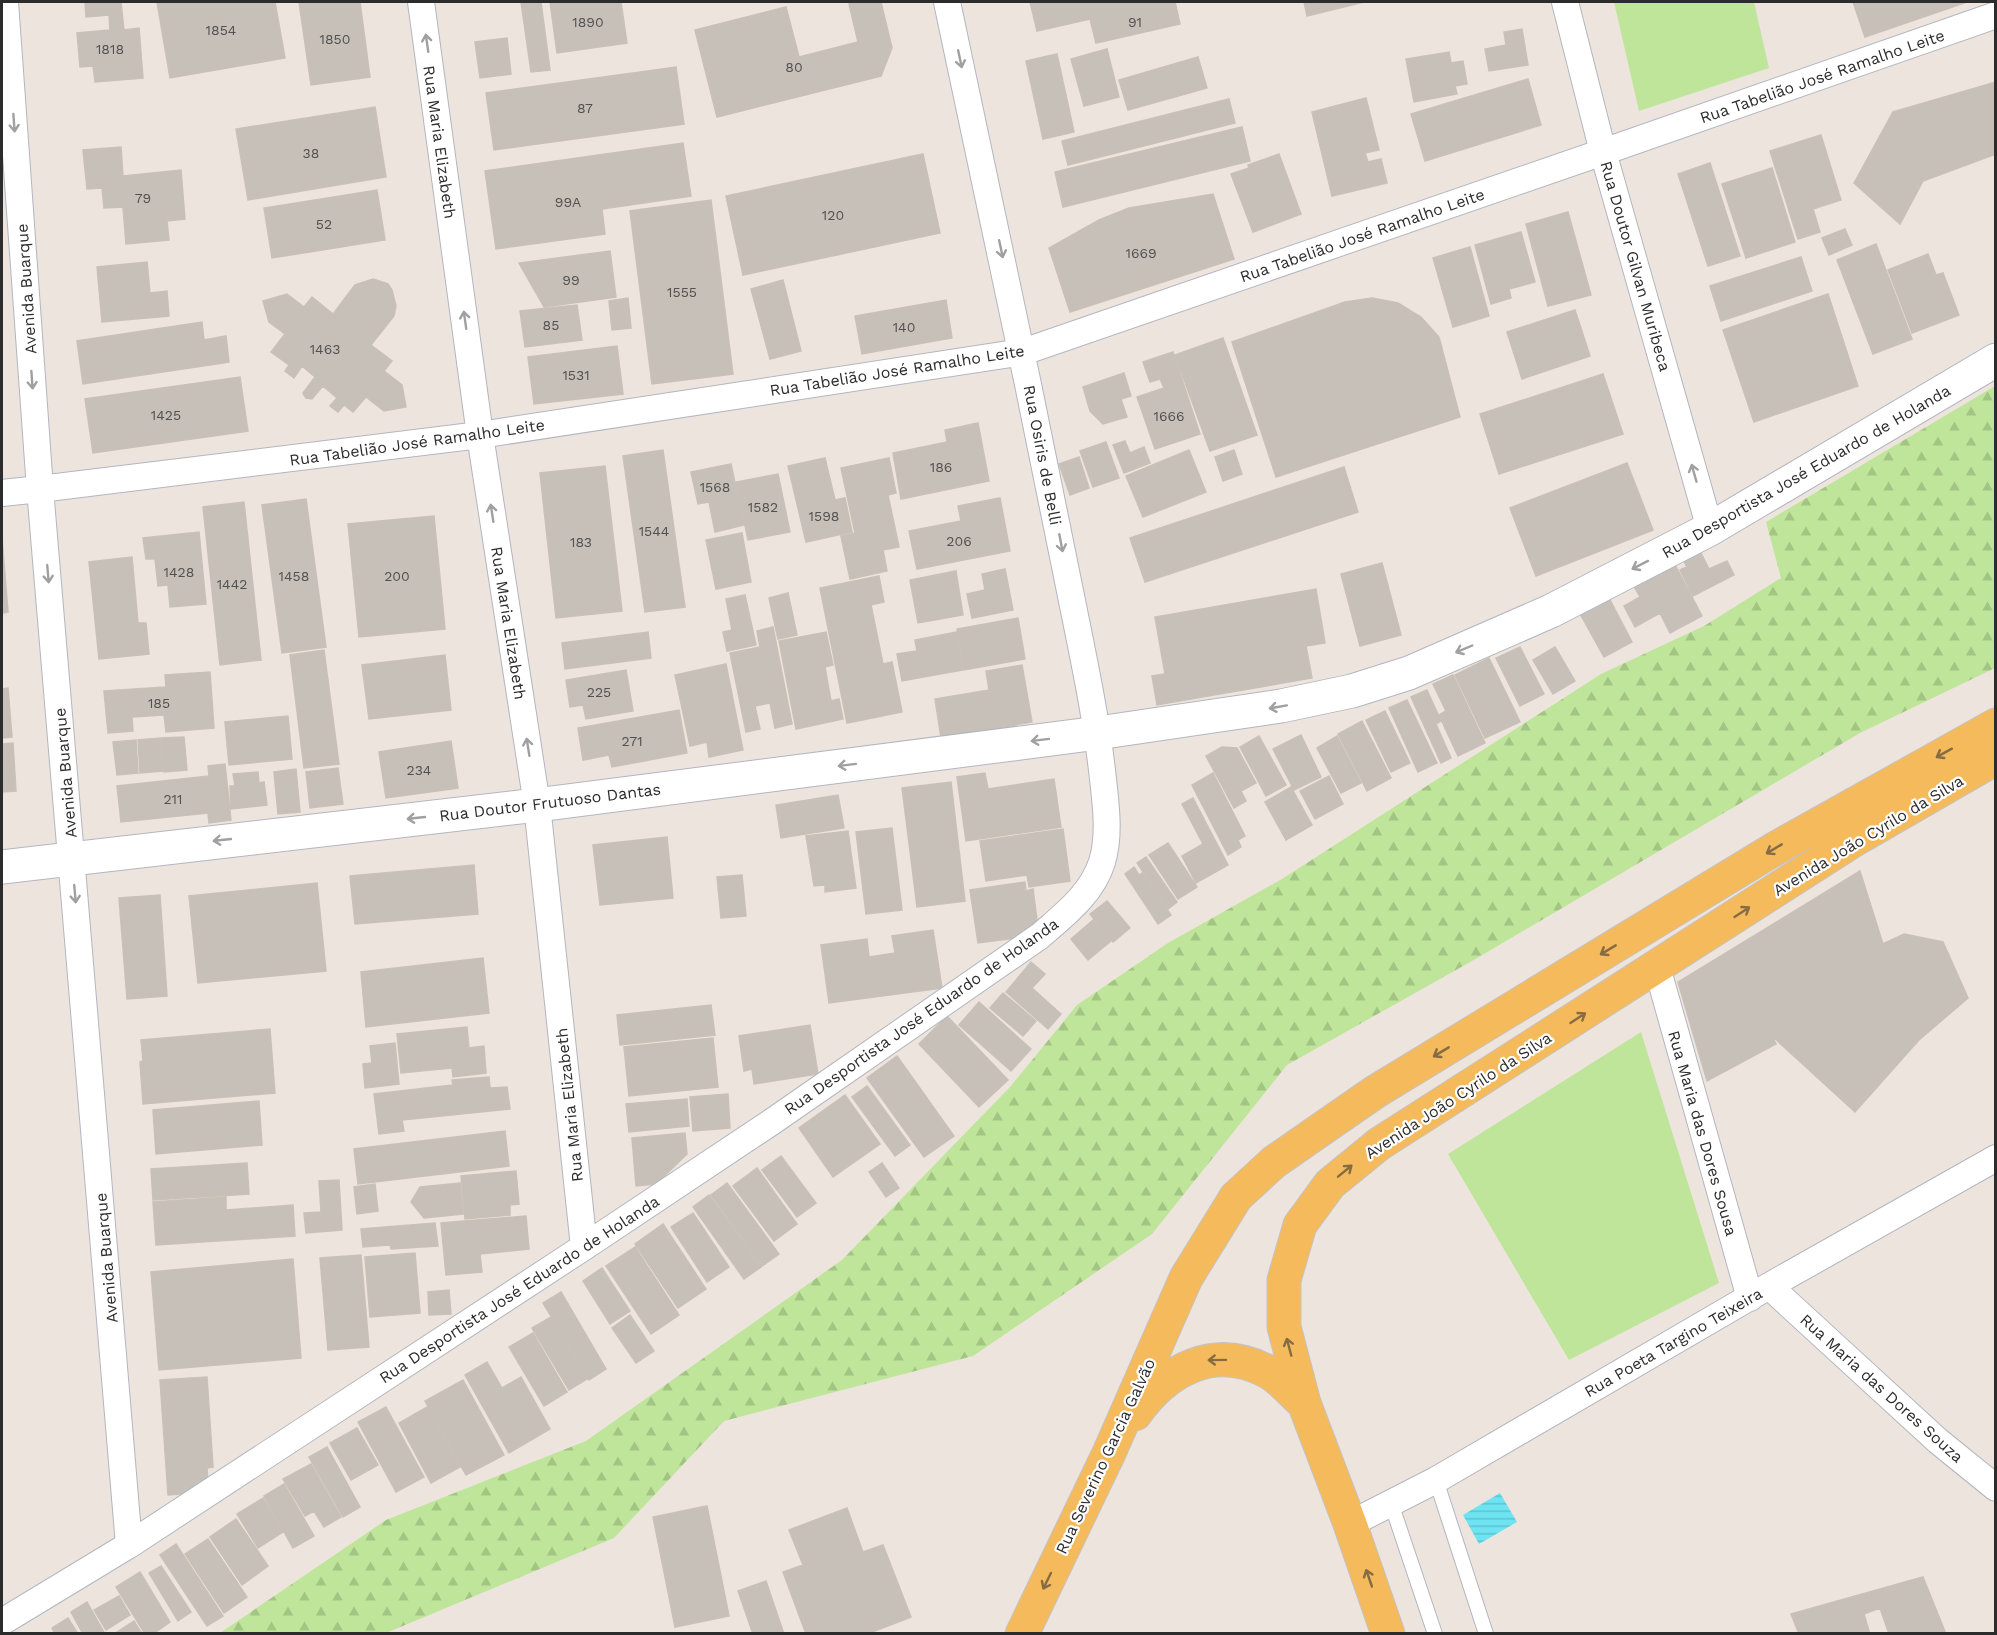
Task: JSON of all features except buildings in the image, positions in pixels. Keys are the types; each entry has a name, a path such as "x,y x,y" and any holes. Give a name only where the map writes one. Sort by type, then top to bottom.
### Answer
{"main road":[{"name":"Rua Desportista José Eduardo de Holanda","path":"1098,733 1281,706 1352,691 1409,673 1551,611 1710,529 1995,360"},
{"name":"Avenida João Cyrilo da Silva","path":"1186,1278 1236,1197 1274,1162 1374,1092 1776,848 1995,725"},
{"name":"Rua Doutor Frutuoso Dantas","path":"2,867 537,805 1098,733"},
{"name":"Avenida João Cyrilo da Silva","path":"1388,1634 1350,1524 1304,1403 1284,1327 1284,1280 1300,1225 1330,1184 1379,1144 1854,840 1995,758"},
{"name":"Rua Severino Garcia Galvão","path":"1022,1634 1108,1453 1186,1278"},
{"path":"1108,1453 1149,1396 1175,1374 1205,1360 1227,1360 1269,1373 1304,1403"}],"street":[{"name":"Avenida Buarque","path":"5,2 40,489 129,1545"},
{"name":"Rua Maria Elizabeth","path":"421,2 480,435 537,805 584,1247"},
{"name":"Rua Osiris de Belli","path":"947,2 1023,352 1098,733"},
{"name":"Rua Doutor Gilvan Muribeca","path":"1565,2 1603,152 1710,529"},
{"name":"Rua Tabelião José Ramalho Leite","path":"2,492 480,435 1023,352 1995,15"},
{"name":"Rua Desportista José Eduardo de Holanda","path":"2,1622 129,1545 584,1247 801,1102 1040,936 1071,909 1088,890 1101,863 1106,837 1106,805 1098,733"},
{"name":"Rua Maria das Dores Sousa","path":"1657,967 1759,1292"},
{"name":"Rua Poeta Targino Teixeira","path":"1350,1524 1436,1480 1995,1158"},
{"name":"Rua Maria das Dores Souza","path":"1759,1292 1995,1488"}],"lane":[{"path":"1436,1480 1486,1634"},
{"path":"1391,1503 1435,1634"}],"green space":[{"path":"1614,2 1754,2 1769,68 1639,111"},
{"path":"1995,386 1995,668 1860,733 1472,961 1287,1065 1152,1234 973,1356 724,1421 614,1538 386,1633 220,1633 386,1520 586,1441 842,1260 1010,1087 1077,1005 1168,943 1282,879 1601,674 1704,626 1781,578 1766,522"},
{"path":"1641,1032 1719,1283 1569,1360 1448,1154"}],"water":[{"path":"1500,1493 1517,1522 1479,1544 1463,1515"}]}
